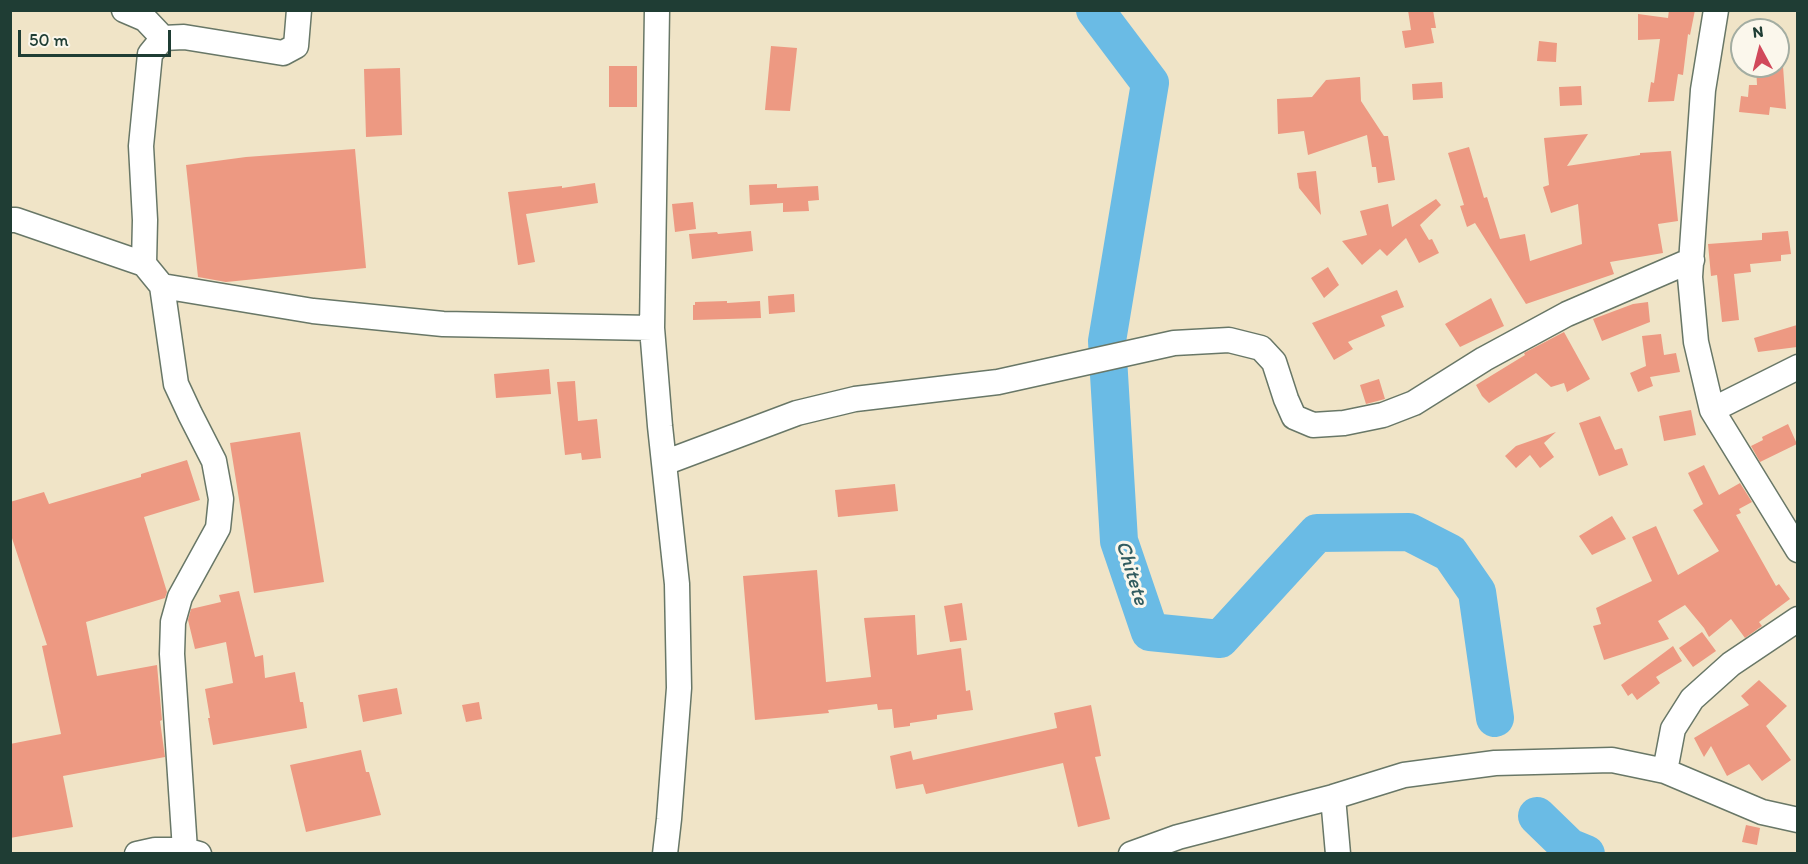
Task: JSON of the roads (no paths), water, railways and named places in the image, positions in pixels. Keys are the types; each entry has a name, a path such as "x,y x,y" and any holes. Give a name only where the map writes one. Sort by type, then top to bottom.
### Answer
{"street":[{"path":"124,10 144,19 163,38 184,37 283,53 296,46 299,10"},
{"path":"657,10 652,328 677,584 679,687 665,854"},
{"path":"1716,10 1703,90 1690,278 1696,342 1712,410 1797,550"},
{"path":"144,264 145,220 141,146 150,54 163,38"},
{"path":"10,220 144,264 162,286 176,384 214,461 221,499 218,528 180,597 172,622 172,654 192,851 155,850 137,854"},
{"path":"664,463 797,413 855,399 998,382 1174,343 1218,340 1229,340 1261,348 1274,362 1294,417 1314,425 1344,423 1383,414 1414,403 1484,359 1567,314 1692,260"},
{"path":"162,286 313,311 443,324 652,328"},
{"path":"1712,410 1797,367"},
{"path":"1665,771 1673,729 1692,699 1731,664 1797,619"},
{"path":"1131,854 1178,837 1404,775 1495,763 1612,760 1665,771 1762,812 1797,820"},
{"path":"1333,796 1338,854"}],"waterway":[{"name":"Chitete","path":"1095,10 1150,83 1107,341 1119,541 1150,632 1220,639 1317,533 1409,532 1450,553 1477,592 1495,718"},
{"name":"Chitete","path":"1537,816 1569,847 1586,854"}]}
